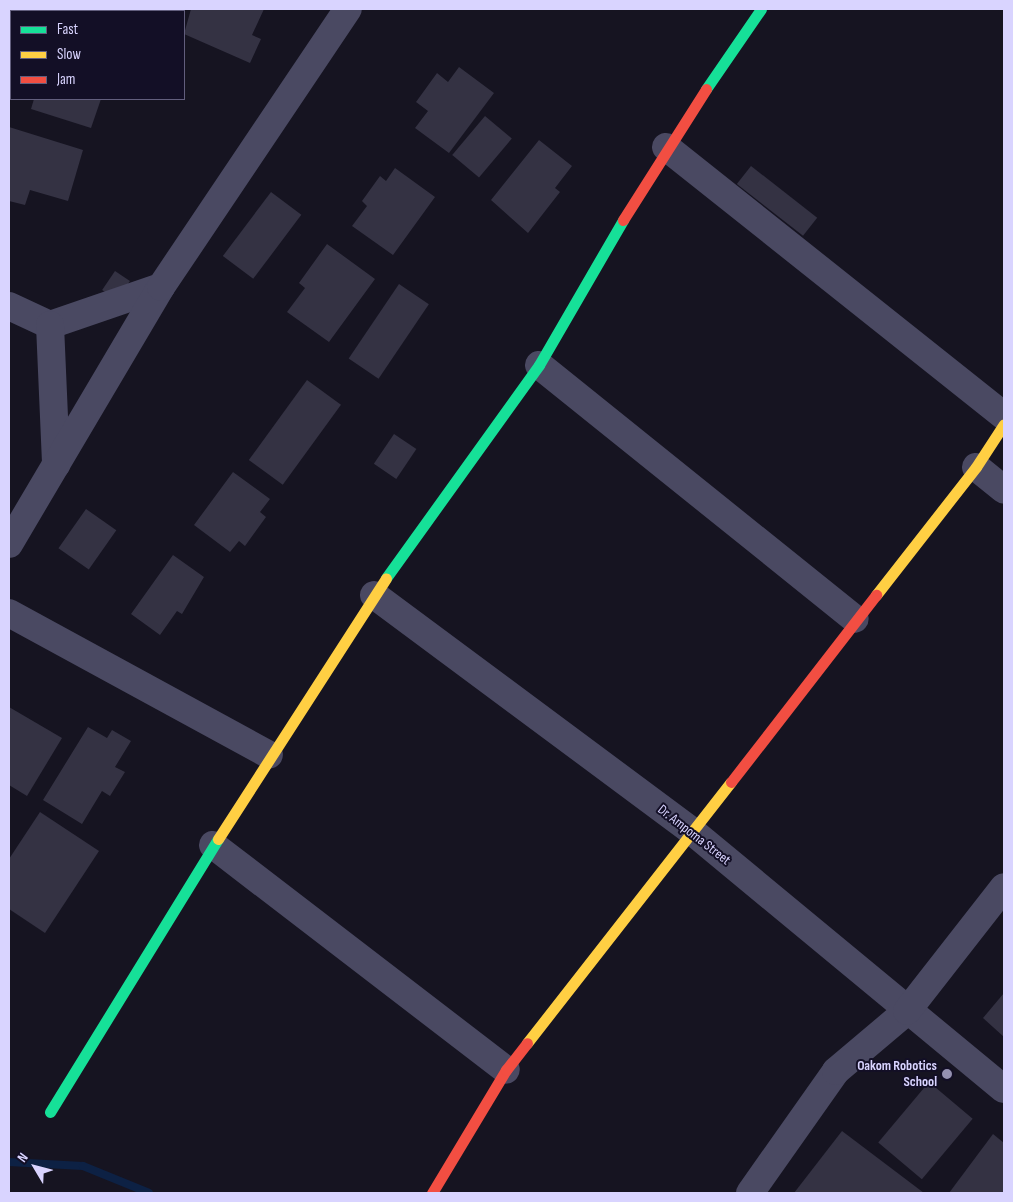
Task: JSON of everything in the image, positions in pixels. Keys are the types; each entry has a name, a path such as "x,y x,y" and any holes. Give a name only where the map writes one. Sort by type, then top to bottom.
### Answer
{"street":[{"path":"9,544 161,287 348,9"},
{"path":"50,1112 269,755 374,595 539,365 666,147 761,9"},
{"path":"666,147 1004,416"},
{"path":"9,306 50,325 161,287"},
{"path":"50,325 56,465"},
{"path":"539,365 855,619"},
{"path":"432,1193 506,1070 693,832 855,619 976,467 1004,424"},
{"path":"976,467 1004,490"},
{"name":"Dr. Ampoma Street","path":"374,595 693,832 907,1011 1004,1088"},
{"path":"9,613 269,755"},
{"path":"213,845 506,1070"},
{"path":"750,1193 836,1071 907,1011 1004,886"}],"building":[{"path":"127,9 160,9 143,10"},
{"path":"191,9 264,9 252,35 261,39 250,63 185,34"},
{"path":"459,67 494,93 449,153 415,128 428,111 416,102 437,73 448,82"},
{"path":"34,100 101,100 91,128 31,109"},
{"path":"485,116 512,138 479,178 452,155"},
{"path":"9,127 83,150 68,201 30,190 25,205 9,201"},
{"path":"539,140 572,166 555,188 560,192 528,233 491,200"},
{"path":"751,166 817,218 803,236 737,184"},
{"path":"395,168 435,197 393,255 352,226 367,206 362,201 380,176 386,181"},
{"path":"271,192 301,215 253,279 223,256"},
{"path":"327,244 375,279 329,342 287,312 305,288 299,283"},
{"path":"115,271 130,281 117,300 102,290"},
{"path":"399,284 429,304 379,379 349,359"},
{"path":"307,380 341,405 283,485 249,460"},
{"path":"394,434 416,449 396,479 374,464"},
{"path":"233,472 270,499 260,512 266,517 245,546 239,541 230,552 194,525"},
{"path":"86,509 116,530 89,570 58,548"},
{"path":"173,555 204,577 182,614 177,611 160,635 131,614"},
{"path":"9,707 62,738 27,796 9,785"},
{"path":"88,727 107,738 112,730 131,741 115,767 125,772 110,796 102,791 82,824 43,800"},
{"path":"40,812 99,851 45,933 9,909 9,859"},
{"path":"1004,993 1004,1037 983,1018"},
{"path":"929,1082 973,1119 922,1179 878,1143"},
{"path":"842,1131 924,1193 794,1193"},
{"path":"993,1134 1004,1143 1004,1193 949,1193"}],"waterway":[{"path":"9,1162 83,1166 149,1193"}],"traffic: fast":[{"path":"706,89 761,9"},
{"path":"386,578 539,365 623,220"},
{"path":"50,1112 218,839"}],"traffic: slow":[{"path":"876,595 976,467 1004,424"},
{"path":"218,839 386,578"},
{"path":"527,1043 731,782"}],"traffic: jam":[{"path":"623,220 706,89"},
{"path":"731,782 876,595"},
{"path":"432,1193 506,1070 527,1043"}],"place":[{"name":"Oakom Robotics School","path":"947,1074"}]}
